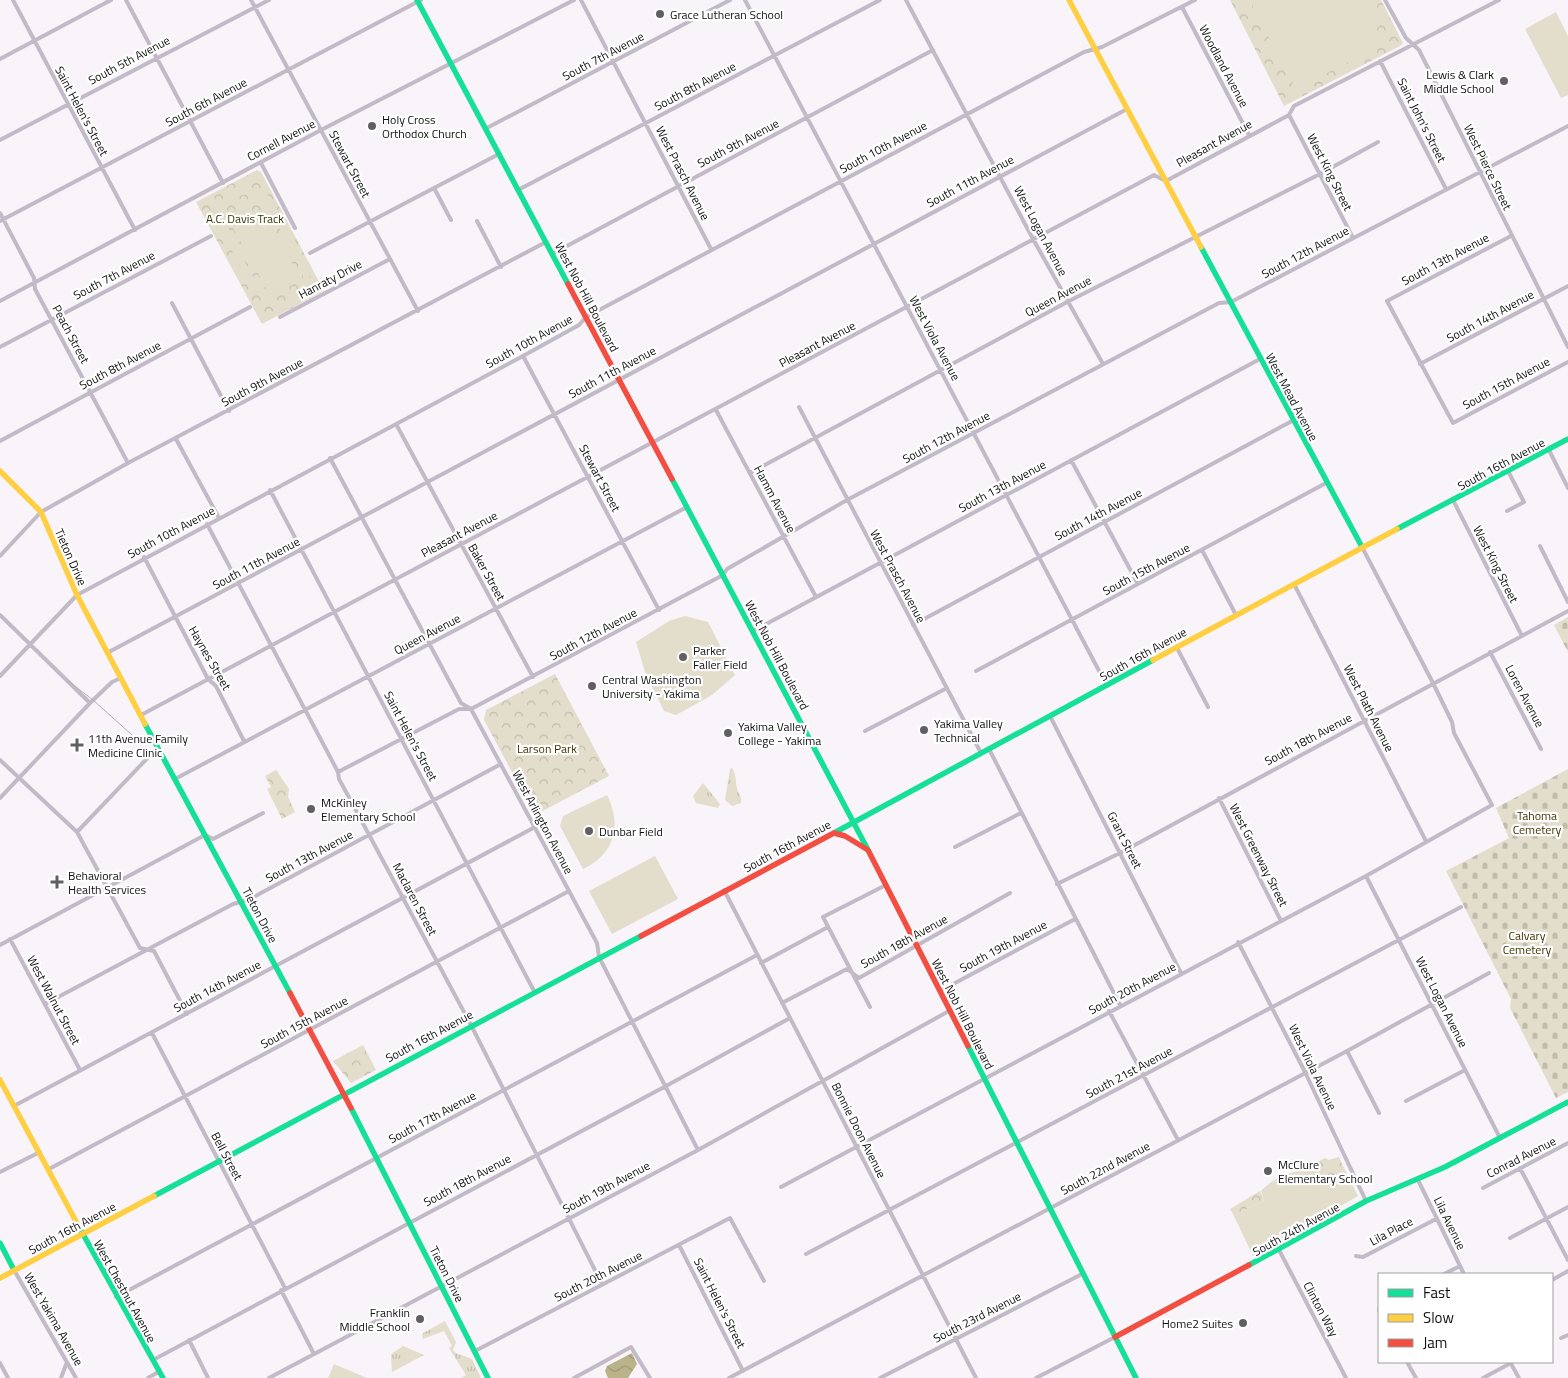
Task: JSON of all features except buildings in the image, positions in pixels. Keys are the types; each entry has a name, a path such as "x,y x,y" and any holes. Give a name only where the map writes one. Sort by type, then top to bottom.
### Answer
{"main road":[{"name":"West Mead Avenue","path":"1069,0 1231,302 1292,421 1362,547"},
{"name":"West Nob Hill Boulevard","path":"418,1 855,822 1136,1378"},
{"name":"South 16th Avenue","path":"0,1278 534,991 855,822 1362,547 1568,440"},
{"name":"Tieton Drive","path":"0,471 41,512 77,595 310,1030 488,1378"},
{"path":"833,833 845,836 867,849"},
{"name":"West Chestnut Avenue","path":"0,1080 49,1168 116,1297 163,1378"},
{"name":"South 24th Avenue","path":"1115,1338 1366,1201 1418,1180 1568,1102"},
{"name":"West Yakima Avenue","path":"0,1243 14,1270"}],"street":[{"name":"Saint Helen's Street","path":"13,0 135,230"},
{"path":"0,59 111,0"},
{"path":"126,0 223,183"},
{"name":"Stewart Street","path":"250,0 418,311"},
{"name":"South 5th Avenue","path":"0,140 156,57 269,0"},
{"name":"Cornell Avenue","path":"0,301 321,130 574,0"},
{"name":"West Prasch Avenue","path":"581,0 711,249"},
{"name":"South 7th Avenue","path":"485,129 730,0"},
{"name":"West Viola Avenue","path":"745,0 839,182 941,370 1107,686"},
{"name":"South 8th Avenue","path":"518,190 880,0"},
{"name":"West Logan Avenue","path":"906,0 1103,364"},
{"name":"South 10th Avenue","path":"0,676 77,595 144,557 579,326 586,317 711,249 1084,52 1102,47 1195,0"},
{"name":"West Pierce Street","path":"1385,0 1406,38 1419,50 1480,171 1481,177 1568,347"},
{"name":"Pleasant Avenue","path":"141,715 1154,175 1166,181 1289,115 1294,106 1499,0"},
{"name":"South 6th Avenue","path":"2,220 418,1"},
{"name":"Woodland Avenue","path":"1182,7 1249,135"},
{"name":"South 9th Avenue","path":"552,254 933,50"},
{"name":"Saint John's Street","path":"1380,61 1446,189"},
{"name":"South 11th Avenue","path":"107,653 1127,109"},
{"name":"West King Street","path":"1289,115 1353,238"},
{"name":"South 12th Avenue","path":"338,772 459,709 471,709 533,677 723,575 727,568 847,500 1219,303 1231,302 1568,126"},
{"name":"Queen Avenue","path":"750,473 1069,301 1320,174 1378,142"},
{"path":"310,253 498,154"},
{"path":"261,162 295,228"},
{"path":"434,188 451,220"},
{"name":"Peach Street","path":"0,214 34,278 34,283 52,320 128,464"},
{"path":"477,221 501,267"},
{"name":"South 7th Avenue","path":"0,347 211,236"},
{"name":"South 13th Avenue","path":"1420,364 1387,301 1512,236"},
{"name":"South 9th Avenue","path":"0,556 41,512 546,242"},
{"name":"Hanraty Drive","path":"280,317 390,259"},
{"name":"South 14th Avenue","path":"1420,364 1568,286"},
{"path":"172,303 229,411"},
{"name":"South 8th Avenue","path":"1,439 250,307"},
{"name":"Stewart Street","path":"523,356 659,610"},
{"name":"South 13th Avenue","path":"753,631 1260,359"},
{"name":"South 15th Avenue","path":"1420,364 1453,423 1568,362"},
{"name":"West Prasch Avenue","path":"799,408 981,753"},
{"name":"Hamm Avenue","path":"716,410 816,597"},
{"name":"South 14th Avenue","path":"913,626 1292,421"},
{"name":"Baker Street","path":"396,424 533,677"},
{"path":"176,439 219,518"},
{"path":"1549,450 1568,488"},
{"name":"West Arlington Avenue","path":"330,458 429,645 461,703 471,709 597,943 599,957 698,1150"},
{"path":"1071,460 1138,584"},
{"path":"1507,511 1524,502 1508,471"},
{"name":"South 15th Avenue","path":"976,671 1326,483"},
{"name":"Saint Helen's Street","path":"270,490 534,991"},
{"name":"West King Street","path":"1453,500 1522,636"},
{"name":"Queen Avenue","path":"175,779 687,507"},
{"name":"Maclaren Street","path":"207,524 306,710 338,772 339,779 471,1025 602,1284"},
{"path":"1540,546 1568,602"},
{"name":"West Mead Avenue","path":"1362,547 1433,683 1452,722 1454,733 1492,806"},
{"path":"1202,550 1236,615"},
{"name":"Haynes Street","path":"144,557 208,679 216,686 244,741"},
{"name":"West Plath Avenue","path":"1294,584 1426,841"},
{"name":"South 18th Avenue","path":"1057,884 1568,611"},
{"path":"0,615 90,703"},
{"path":"1177,648 1208,707"},
{"name":"Loren Avenue","path":"1490,652 1541,749"},
{"path":"0,798 90,703 112,682 121,678"},
{"path":"865,731 947,688"},
{"name":"Grant Street","path":"1050,716 1180,973"},
{"path":"77,832 158,747"},
{"path":"989,749 1120,1005"},
{"path":"0,760 77,832 140,948 154,951 187,1014"},
{"name":"South 13th Avenue","path":"45,1004 241,901 248,900 501,764"},
{"name":"West Greenway Street","path":"1219,798 1281,922"},
{"name":"South 20th Avenue","path":"781,1187 1238,942 1281,922 1492,806"},
{"path":"0,945 205,835 213,839 263,813"},
{"path":"955,847 1021,813"},
{"name":"South 14th Avenue","path":"14,1106 535,827"},
{"name":"West Logan Avenue","path":"1366,876 1500,1138"},
{"path":"870,1007 823,917 886,884"},
{"name":"Bonnie Doon Avenue","path":"724,890 976,1378"},
{"name":"South 15th Avenue","path":"49,1168 569,892"},
{"name":"South 18th Avenue","path":"782,1003 847,968 859,978 907,952 917,944 1010,894"},
{"name":"South 21st Avenue","path":"806,1254 1461,908"},
{"name":"South 19th Avenue","path":"940,990 1075,919"},
{"path":"761,963 828,927"},
{"name":"West Walnut Street","path":"10,940 80,1070"},
{"name":"West Viola Avenue","path":"1238,942 1305,1072 1366,1201"},
{"name":"South 17th Avenue","path":"116,1297 757,955"},
{"name":"South 22nd Avenue","path":"730,1378 1489,973"},
{"name":"South 19th Avenue","path":"269,1378 442,1288 698,1150 951,1010"},
{"path":"1110,1011 1178,1140"},
{"name":"South 18th Avenue","path":"152,1360 790,1018"},
{"name":"Bell Street","path":"152,1033 253,1225 314,1354"},
{"path":"1346,1051 1378,1113"},
{"path":"1406,1101 1465,1070"},
{"name":"Conrad Avenue","path":"1483,1188 1568,1143"},
{"path":"0,1172 40,1152"},
{"path":"1520,1168 1568,1260"},
{"name":"Lila Avenue","path":"1418,1180 1464,1273"},
{"path":"1510,1238 1568,1207"},
{"name":"South 20th Avenue","path":"475,1351 730,1218 764,1281"},
{"name":"Lila Place","path":"1356,1256 1363,1257 1436,1219"},
{"name":"Saint Helen's Street","path":"679,1245 743,1371"},
{"name":"Clinton Way","path":"1279,1250 1346,1378"},
{"path":"1446,1273 1460,1266"},
{"name":"West Yakima Avenue","path":"14,1270 76,1378"},
{"path":"1553,1279 1568,1271"},
{"name":"South 23rd Avenue","path":"880,1378 1082,1274"},
{"path":"1561,1338 1568,1335"},
{"name":"South 24th Avenue","path":"1036,1378 1115,1338"},
{"path":"190,1340 208,1378"},
{"path":"574,1378 631,1347 650,1378"},
{"path":"61,1378 67,1362"},
{"path":"0,1363 8,1378"},
{"path":"1408,1363 1416,1378"},
{"path":"1483,1378 1511,1363 1519,1378"},
{"path":"148,1378 160,1371"}],"green space":[{"path":"1230,0 1381,0 1403,43 1284,106"},
{"path":"1374,0 1384,21 1371,26 1382,46 1298,87 1294,86 1250,1"},
{"path":"1556,12 1568,36 1568,95 1561,98 1525,29"},
{"name":"A.C. Davis Track","path":"257,170 261,172 324,291 262,324 196,202"},
{"path":"243,187 260,190 268,195 299,247 310,276 306,294 296,304 277,307 269,304 257,294 212,211 217,209 219,211 227,196","holes":["242,195 256,196 267,205 301,268 302,286 299,293 287,302 272,300 260,288 227,226 226,214 229,204"]},
{"path":"264,211 301,280 271,297 233,228"},
{"name":"Parker Faller Field","path":"685,616 708,622 735,675 712,695 676,715 664,711 645,672 636,642 669,621"},
{"path":"1568,617 1568,652 1554,625"},
{"name":"Larson Park","path":"555,674 609,776 535,815 484,720 486,710"},
{"path":"732,768 741,803 732,806 725,800 730,769"},
{"name":"Calvary Cemetery","path":"1568,769 1568,1092 1556,1098 1510,1008 1511,999 1446,871 1509,838 1496,808"},
{"path":"276,770 289,789 288,797 295,812 282,819 267,789 271,787 265,776"},
{"path":"703,783 720,804 718,808 696,803 693,796"},
{"name":"Dunbar Field","path":"607,795 614,817 613,838 609,847 602,855 594,863 583,869 560,826 563,816"},
{"path":"655,856 678,899 612,934 589,891"},
{"path":"363,1045 376,1070 351,1083 333,1061"},
{"path":"1339,1157 1345,1170 1324,1180 1309,1166 1325,1158 1329,1160"},
{"path":"1309,1166 1311,1170 1319,1171 1324,1180 1345,1170 1358,1196 1253,1256 1234,1216 1264,1200 1261,1191 1272,1182"},
{"path":"1260,1191 1264,1200 1234,1216 1230,1209"},
{"path":"445,1321 456,1342 453,1350 472,1359 481,1378 461,1378 466,1375 449,1348 452,1346 444,1331 423,1339 423,1333"},
{"path":"403,1346 424,1355 392,1372 391,1354"},
{"path":"334,1364 367,1378 328,1378"}],"water":[{"path":"632,1353 637,1364 628,1378 608,1378 605,1371 607,1366"}],"tram line":[{"path":"67,680 93,700 142,744"}],"traffic: fast":[{"path":"417,0 568,284"},
{"path":"1201,247 1362,547"},
{"path":"1397,529 1568,439"},
{"path":"672,479 867,848"},
{"path":"834,833 1153,660"},
{"path":"145,724 290,993"},
{"path":"154,1196 641,936"},
{"path":"968,1046 1136,1378"},
{"path":"1249,1265 1366,1201 1445,1167 1568,1102"},
{"path":"351,1108 488,1378"},
{"path":"79,1227 163,1378"},
{"path":"0,1243 14,1270"}],"traffic: slow":[{"path":"1069,0 1201,247"},
{"path":"0,471 41,512 77,595 145,724"},
{"path":"1153,660 1397,529"},
{"path":"0,1080 79,1227"},
{"path":"0,1278 154,1196"}],"traffic: jam":[{"path":"568,284 672,479"},
{"path":"834,833 845,836 868,850 968,1046"},
{"path":"641,936 832,834"},
{"path":"290,993 351,1108"},
{"path":"1115,1337 1249,1265"}],"place":[{"name":"Grace Lutheran School","path":"660,14"},
{"name":"Lewis & Clark Middle School","path":"1504,81"},
{"name":"Holy Cross Orthodox Church","path":"372,126"},
{"name":"Parker Faller Field","path":"683,657"},
{"name":"Central Washington University - Yakima","path":"592,686"},
{"name":"Yakima Valley Technical","path":"924,730"},
{"name":"Yakima Valley College - Yakima","path":"728,733"},
{"name":"11th Avenue Family Medicine Clinic","path":"77,745"},
{"name":"McKinley Elementary School","path":"311,809"},
{"name":"Dunbar Field","path":"589,831"},
{"name":"Behavioral Health Services","path":"57,882"},
{"name":"McClure Elementary School","path":"1268,1171"},
{"name":"Franklin Middle School","path":"420,1319"},
{"name":"Home2 Suites","path":"1243,1323"}],"park label":[{"name":"Tahoma Cemetery","path":"1537,822"}]}
